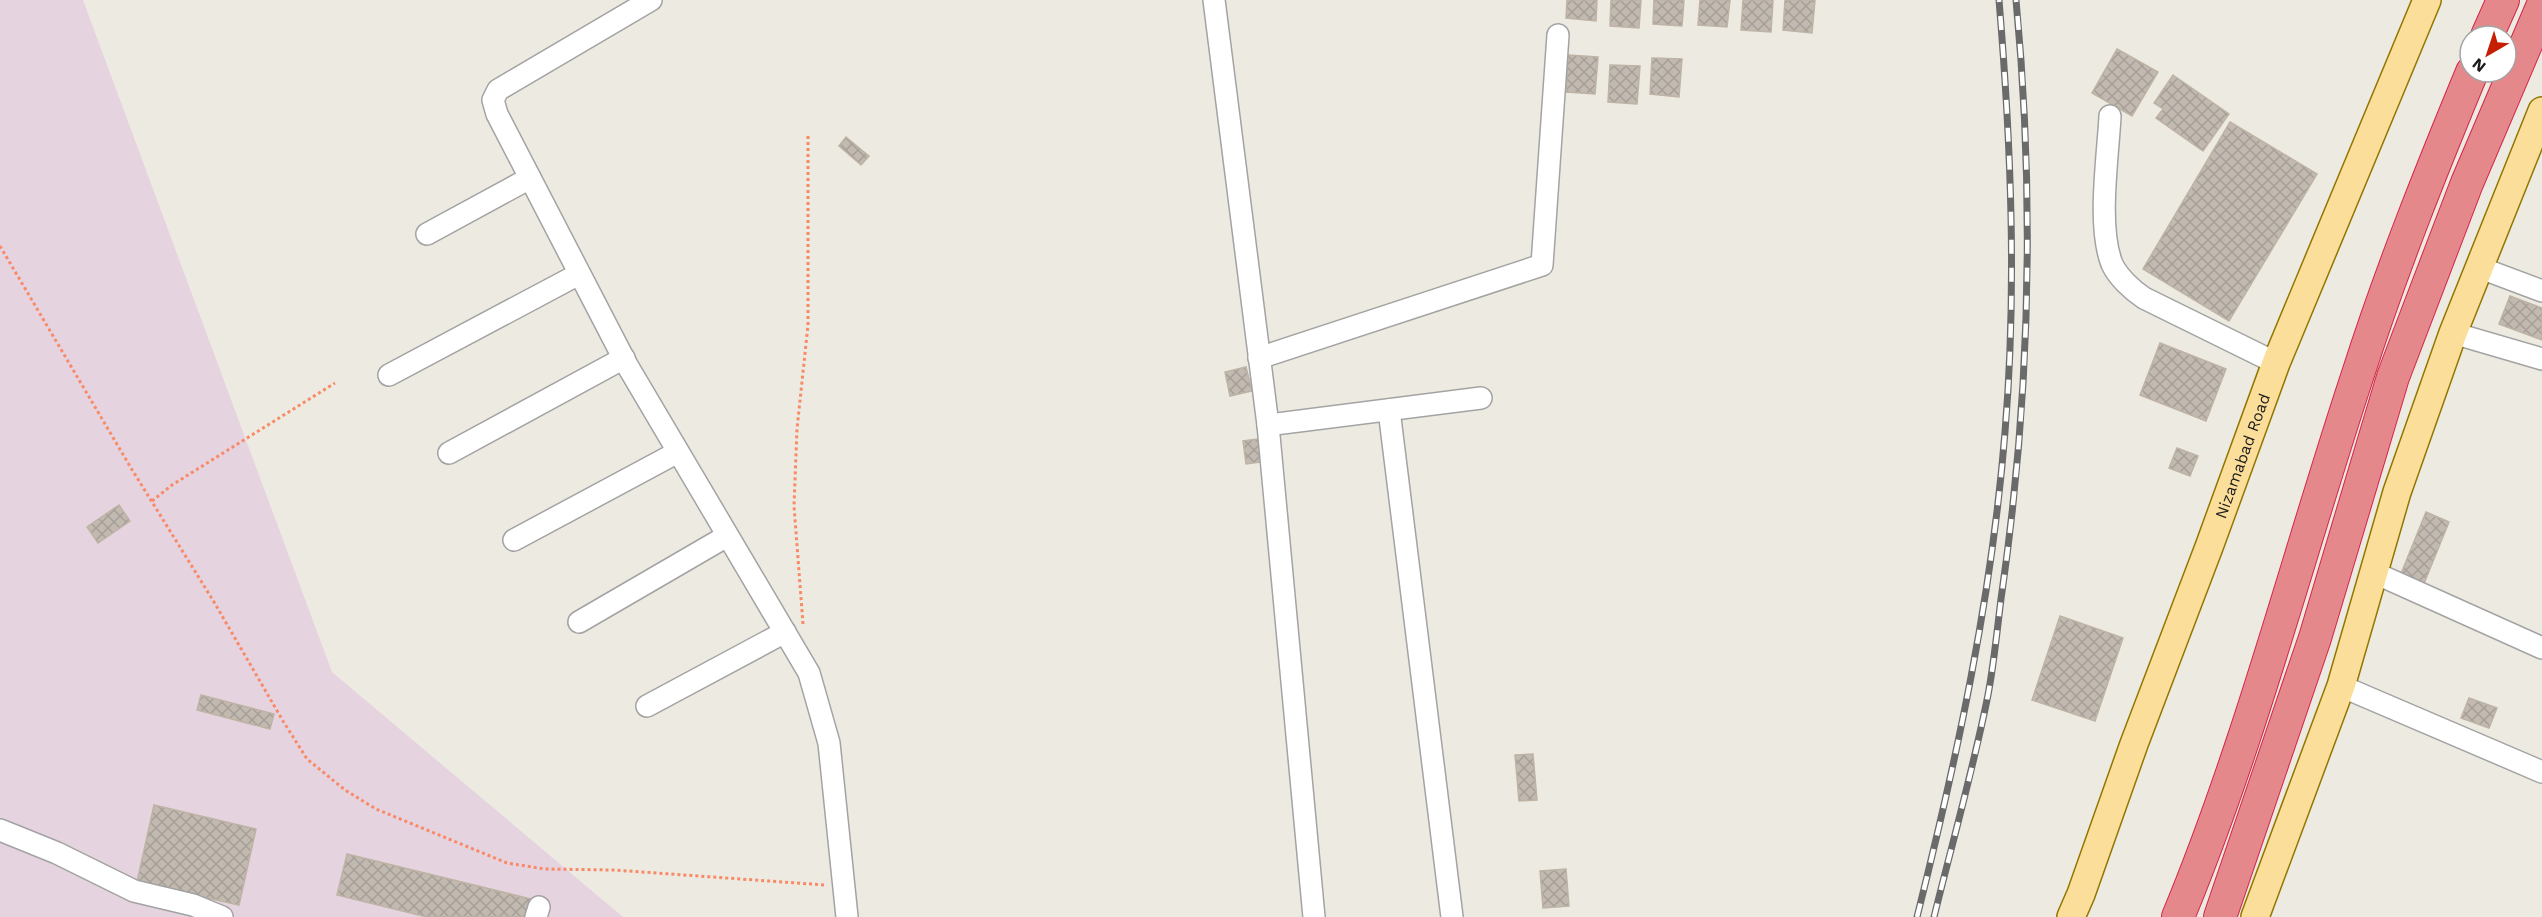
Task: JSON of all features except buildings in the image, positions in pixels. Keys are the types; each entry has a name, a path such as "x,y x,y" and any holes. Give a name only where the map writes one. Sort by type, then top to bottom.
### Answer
{"highway":[{"path":"2492,24 2503,0"},
{"path":"2220,917 2315,638 2393,377 2467,183 2542,7"},
{"path":"2178,917 2200,862 2275,638 2358,372 2419,200 2467,84"}],"main road":[{"name":"Nizamabad Road","path":"2071,917 2276,363 2427,0"},
{"path":"2255,917 2341,686 2397,492 2453,333 2478,267 2539,123"}],"street":[{"path":"651,0 498,90 493,100 497,114 624,358 727,536 794,631 809,673 828,743 847,917"},
{"path":"1214,0 1268,425 1314,917"},
{"path":"1259,358 1542,265 1558,35"},
{"path":"2110,116 2104,224 2112,265 2132,290 2144,298 2276,363"},
{"path":"427,234 530,178"},
{"path":"2478,267 2542,291"},
{"path":"389,375 579,274"},
{"path":"2453,333 2542,359"},
{"path":"449,453 624,358"},
{"path":"1268,425 1481,398"},
{"path":"1389,410 1452,917"},
{"path":"514,540 678,452"},
{"path":"579,622 727,536"},
{"path":"2375,573 2542,648"},
{"path":"647,706 794,631"},
{"path":"2341,686 2542,772"},
{"path":"0,830 57,853 134,891 193,905 222,917"}],"path":[{"path":"794,631 794,506 797,429 808,325 808,135"},
{"path":"0,246 307,759 345,790 376,809 507,863 545,869 614,870 845,887"},
{"path":"152,501 172,485 334,383"}],"shaded area":[{"path":"0,0 83,0 332,672 623,917 0,917"}],"railway":[{"path":"1917,917 1959,737 1982,616 2005,432 2012,270 2007,108 1999,0"},
{"path":"1934,917 1988,695 2011,524 2018,450 2024,375 2027,225 2026,150 2016,0"}]}
